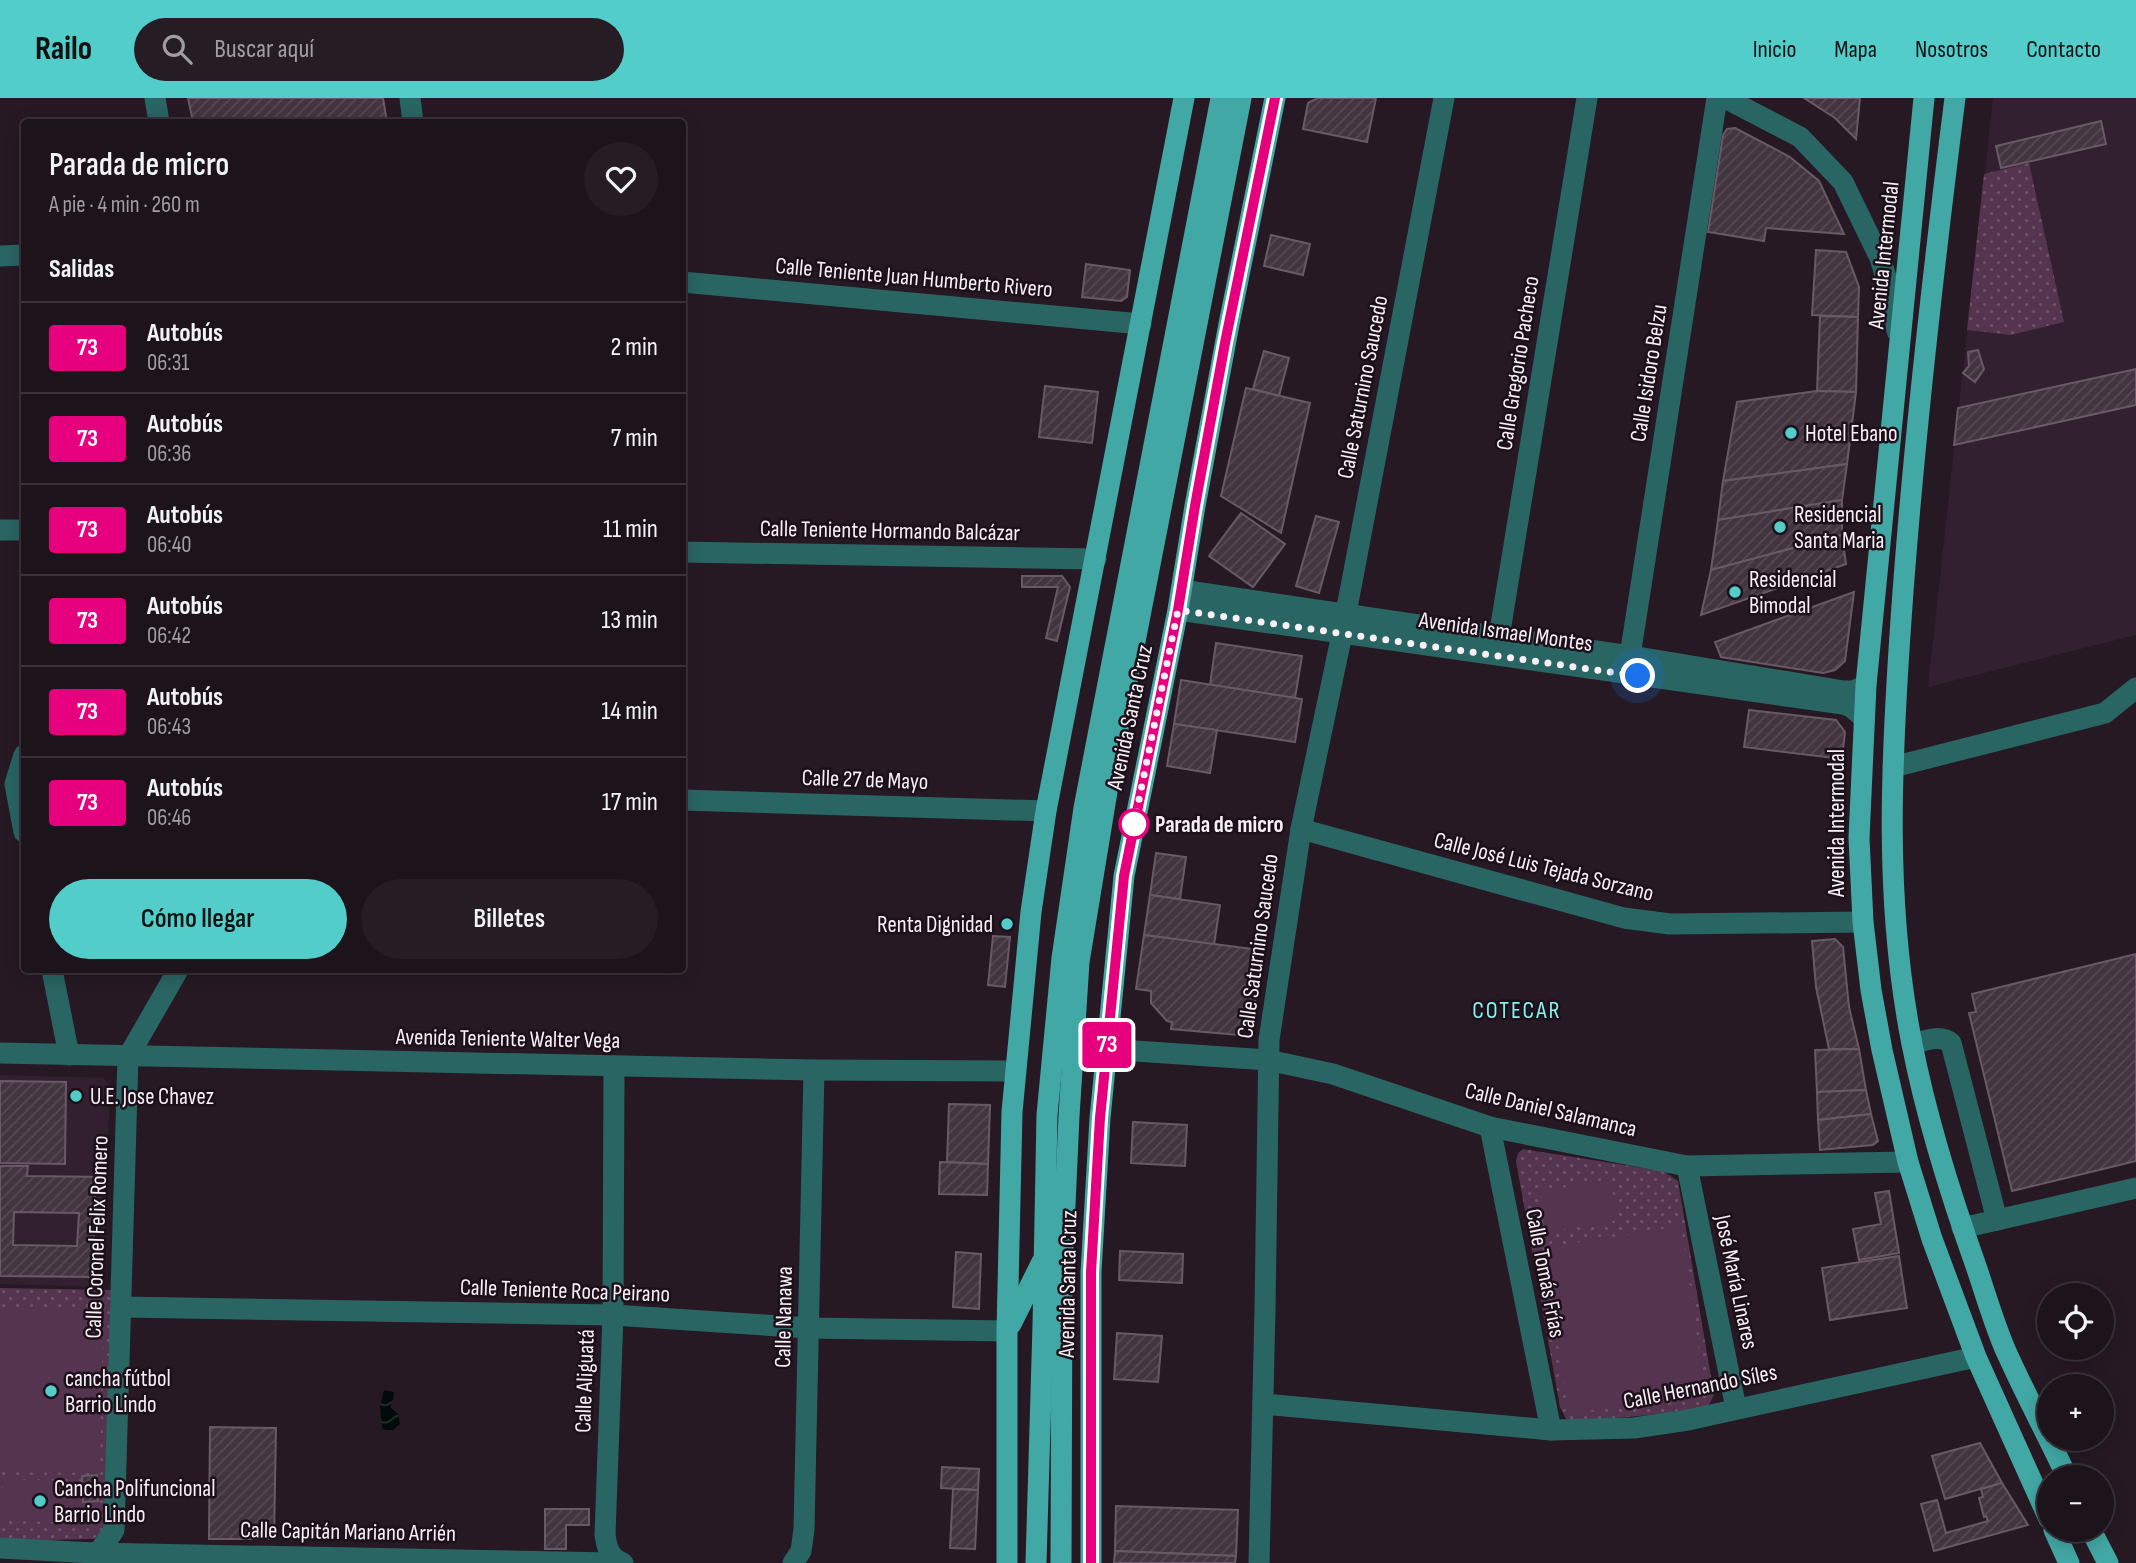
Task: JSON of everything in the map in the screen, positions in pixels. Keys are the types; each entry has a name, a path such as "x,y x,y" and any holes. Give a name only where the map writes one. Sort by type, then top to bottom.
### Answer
{"main road":[{"path":"1004,1560 1012,1112 1031,912 1046,811 1184,98"},
{"name":"Avenida Santa Cruz","path":"1036,1563 1046,1115 1062,958 1084,808 1221,98"},
{"name":"Avenida Santa Cruz","path":"1061,1563 1062,1272 1079,962 1114,750 1241,98"},
{"name":"Avenida Santa Cruz","path":"1091,1563 1091,1272 1100,1118 1124,876 1180,600 1224,347 1275,98"},
{"name":"Avenida Intermodal","path":"1924,98 1866,685 1859,838 1863,922 1882,1050 1908,1162 1932,1239 1976,1357 2037,1492"},
{"path":"1955,98 1922,368 1909,502 1893,767 1891,829 1894,918 1912,1044 1940,1159 1960,1224 2005,1349 2061,1465"},
{"path":"1882,1050 1912,1044"},
{"path":"1007,1331 1044,1257"},
{"path":"1061,1382 1091,1272"},
{"path":"2059,1542 2069,1563"},
{"path":"2097,1542 2108,1563"}],"street":[{"path":"155,98 158,119"},
{"path":"410,98 413,119"},
{"name":"Calle Saturnino Saucedo","path":"1259,1563 1269,1040 1301,829 1444,98"},
{"name":"Calle Gregorio Pacheco","path":"1499,637 1587,98"},
{"name":"Calle Isidoro Belzu","path":"1630,656 1717,98"},
{"path":"1725,98 1800,137 1843,182 1880,258 1891,293 1900,348"},
{"path":"0,256 21,255"},
{"name":"Calle Teniente Juan Humberto Rivero","path":"686,282 1141,324"},
{"path":"0,530 21,530"},
{"name":"Calle Teniente Hormando Balcázar","path":"686,552 1096,559"},
{"name":"Avenida Ismael Montes","path":"1180,600 1843,704 1864,718"},
{"name":"Avenida Ismael Montes","path":"1343,624 1499,637 1844,691 1853,691 1866,685"},
{"path":"1893,767 2105,713 2136,688"},
{"path":"21,763 13,784 21,819"},
{"name":"Calle 27 de Mayo","path":"686,800 1046,811"},
{"name":"Calle José Luis Tejada Sorzano","path":"1301,829 1624,918 1670,924 1863,922"},
{"path":"53,973 69,1055"},
{"name":"Calle Coronel Felix Romero","path":"94,1553 102,1549 114,1530 128,1057 176,973"},
{"path":"1912,1044 1939,1038 1946,1038 1951,1042 1996,1215"},
{"name":"Calle Daniel Salamanca","path":"1106,1049 1268,1060 1333,1074 1490,1127 1687,1166 1908,1162"},
{"name":"Avenida Teniente Walter Vega","path":"0,1053 814,1070 1014,1071"},
{"name":"Calle Aliguatá","path":"614,1066 613,1315 605,1535 607,1549 615,1560 623,1563"},
{"name":"Calle Nanawa","path":"793,1563 801,1551 804,1529 814,1070"},
{"name":"Calle Tomás Frías","path":"1490,1127 1551,1430"},
{"name":"José María Linares","path":"1687,1166 1736,1408"},
{"path":"1960,1224 2136,1188"},
{"name":"Calle Teniente Roca Peirano","path":"121,1307 613,1315 809,1328 1007,1331"},
{"name":"Calle Hernando Síles","path":"1263,1404 1551,1430 1634,1428 1688,1420 1976,1357"},
{"name":"Calle Capitán Mariano Arrién","path":"0,1548 47,1557 94,1553 612,1563"}],"shaded area":[{"path":"1993,98 2136,98 2136,635 1928,687"},
{"path":"2029,163 2064,322 2011,335 1967,330 1984,174"},
{"path":"0,1075 103,1078 110,1086 103,1283 96,1287 0,1284"},
{"path":"1523,1149 1663,1171 1678,1181 1714,1395 1708,1407 1702,1410 1567,1421 1560,1407 1516,1161 1518,1153"},
{"path":"1610,1179 1618,1220 1545,1233 1538,1192"},
{"path":"1681,1226 1705,1393 1568,1414 1544,1248"},
{"name":"cancha fútbol Barrio Lindo","path":"0,1288 115,1290 106,1529 94,1539 0,1541"},
{"name":"cancha fútbol Barrio Lindo","path":"0,1308 103,1309 100,1473 0,1472"},
{"name":"Cancha Polifuncional Barrio Lindo","path":"3,1479 78,1481 76,1523 1,1520"}],"water":[{"path":"384,1390 394,1392 390,1407 398,1414 400,1424 393,1430 382,1428 380,1406"}],"building":[{"path":"188,98 383,98 386,119 192,119"},
{"path":"1318,98 1376,98 1367,142 1303,129 1308,103"},
{"path":"1804,98 1860,98 1856,139 1835,118"},
{"path":"2101,121 2106,144 2001,168 1996,146"},
{"path":"1735,128 1790,157 1819,181 1844,234 1766,228 1764,241 1708,232 1723,135 1727,129"},
{"path":"1271,235 1310,244 1303,275 1264,266"},
{"path":"1816,250 1846,252 1859,287 1858,317 1812,315"},
{"path":"1086,264 1130,270 1127,297 1121,301 1082,297"},
{"path":"1820,316 1858,317 1856,392 1817,391"},
{"path":"1978,350 1984,369 1975,382 1963,373 1969,366 1968,352"},
{"path":"1264,351 1289,358 1279,396 1253,389"},
{"path":"2136,369 2136,405 1954,445 1958,408"},
{"path":"1045,386 1098,392 1092,443 1039,437"},
{"path":"1246,388 1310,403 1281,533 1221,496"},
{"name":"Hotel Ebano","path":"1817,391 1856,392 1847,464 1723,481 1737,402"},
{"path":"1847,464 1842,500 1718,520 1723,481"},
{"name":"Residencial Santa Maria","path":"1842,500 1842,535 1711,570 1718,520"},
{"path":"1241,513 1285,544 1253,587 1209,556"},
{"path":"1316,516 1339,522 1319,593 1296,586"},
{"name":"Residencial Bimodal","path":"1842,535 1846,564 1701,615 1711,570"},
{"path":"1022,576 1062,576 1070,587 1057,641 1046,638 1058,587 1022,587"},
{"path":"1854,592 1845,661 1835,670 1823,673 1721,657 1715,642"},
{"path":"1216,643 1302,656 1295,698 1210,685"},
{"path":"1181,680 1302,699 1295,742 1174,724"},
{"path":"1749,710 1836,720 1845,732 1842,759 1744,747"},
{"path":"1174,724 1217,730 1210,773 1167,766"},
{"path":"1156,853 1186,857 1180,899 1150,895"},
{"path":"1150,895 1220,905 1214,945 1144,935"},
{"path":"1144,935 1261,950 1253,1019 1249,1018 1248,1029 1240,1028 1239,1035 1171,1029 1172,1022 1167,1021 1151,1003 1151,991 1136,989"},
{"path":"993,936 1010,937 1005,987 988,985"},
{"path":"1835,939 1843,947 1849,1007 1859,1049 1829,1049 1816,987 1812,941"},
{"path":"2136,954 2136,1161 2012,1191 1969,1013 1976,1012 1972,994"},
{"path":"1859,1049 1866,1090 1817,1092 1815,1050"},
{"path":"0,1081 66,1082 65,1164 0,1163"},
{"path":"1866,1090 1871,1114 1818,1120 1817,1092"},
{"path":"949,1104 990,1105 988,1164 947,1162"},
{"path":"1871,1114 1878,1141 1873,1145 1820,1150 1818,1120"},
{"path":"1133,1122 1187,1125 1185,1166 1131,1163"},
{"path":"940,1162 988,1164 987,1195 939,1194"},
{"path":"0,1166 28,1166 27,1176 106,1177 105,1192 95,1192 93,1277 0,1276","holes":["14,1212 79,1213 77,1246 13,1245"]},
{"path":"1889,1191 1899,1253 1859,1260 1853,1229 1881,1224 1875,1193"},
{"path":"1120,1251 1183,1254 1182,1283 1119,1280"},
{"path":"956,1252 981,1254 979,1309 953,1307"},
{"path":"1899,1256 1907,1308 1830,1320 1822,1268"},
{"path":"1117,1333 1162,1336 1158,1382 1114,1379"},
{"path":"210,1427 276,1428 274,1539 209,1539"},
{"path":"1980,1443 2002,1483 1945,1499 1932,1456"},
{"path":"942,1467 979,1469 978,1490 941,1488"},
{"path":"97,1475 98,1501 83,1502 82,1476"},
{"path":"2002,1483 2028,1525 1934,1551 1921,1504 1937,1500 1946,1533 1988,1521 1986,1516 1984,1517 1979,1498 1983,1497 1981,1489"},
{"path":"953,1489 978,1490 975,1549 950,1548"},
{"path":"1116,1506 1238,1510 1236,1556 1115,1551"},
{"path":"545,1509 589,1509 589,1525 566,1525 566,1549 545,1549"},
{"path":"1115,1551 1236,1556 1235,1563 1114,1563"}],"bus line":[{"name":"73","path":"1091,1563 1091,1272 1100,1118 1124,876 1178,610 1225,343 1275,98"}],"place":[{"name":"Hotel Ebano","path":"1791,433"},
{"name":"Residencial Santa Maria","path":"1780,527"},
{"name":"Residencial Bimodal","path":"1735,592"},
{"name":"Parada de micro","path":"1134,824"},
{"name":"Renta Dignidad","path":"1007,924"},
{"name":"U.E. Jose Chavez","path":"76,1096"},
{"name":"cancha fútbol Barrio Lindo","path":"51,1391"},
{"name":"Cancha Polifuncional Barrio Lindo","path":"40,1501"}],"district":[{"name":"COTECAR","path":"1517,1010"}],"route":[{"path":"1134,824 1178,610 1638,676"}]}
